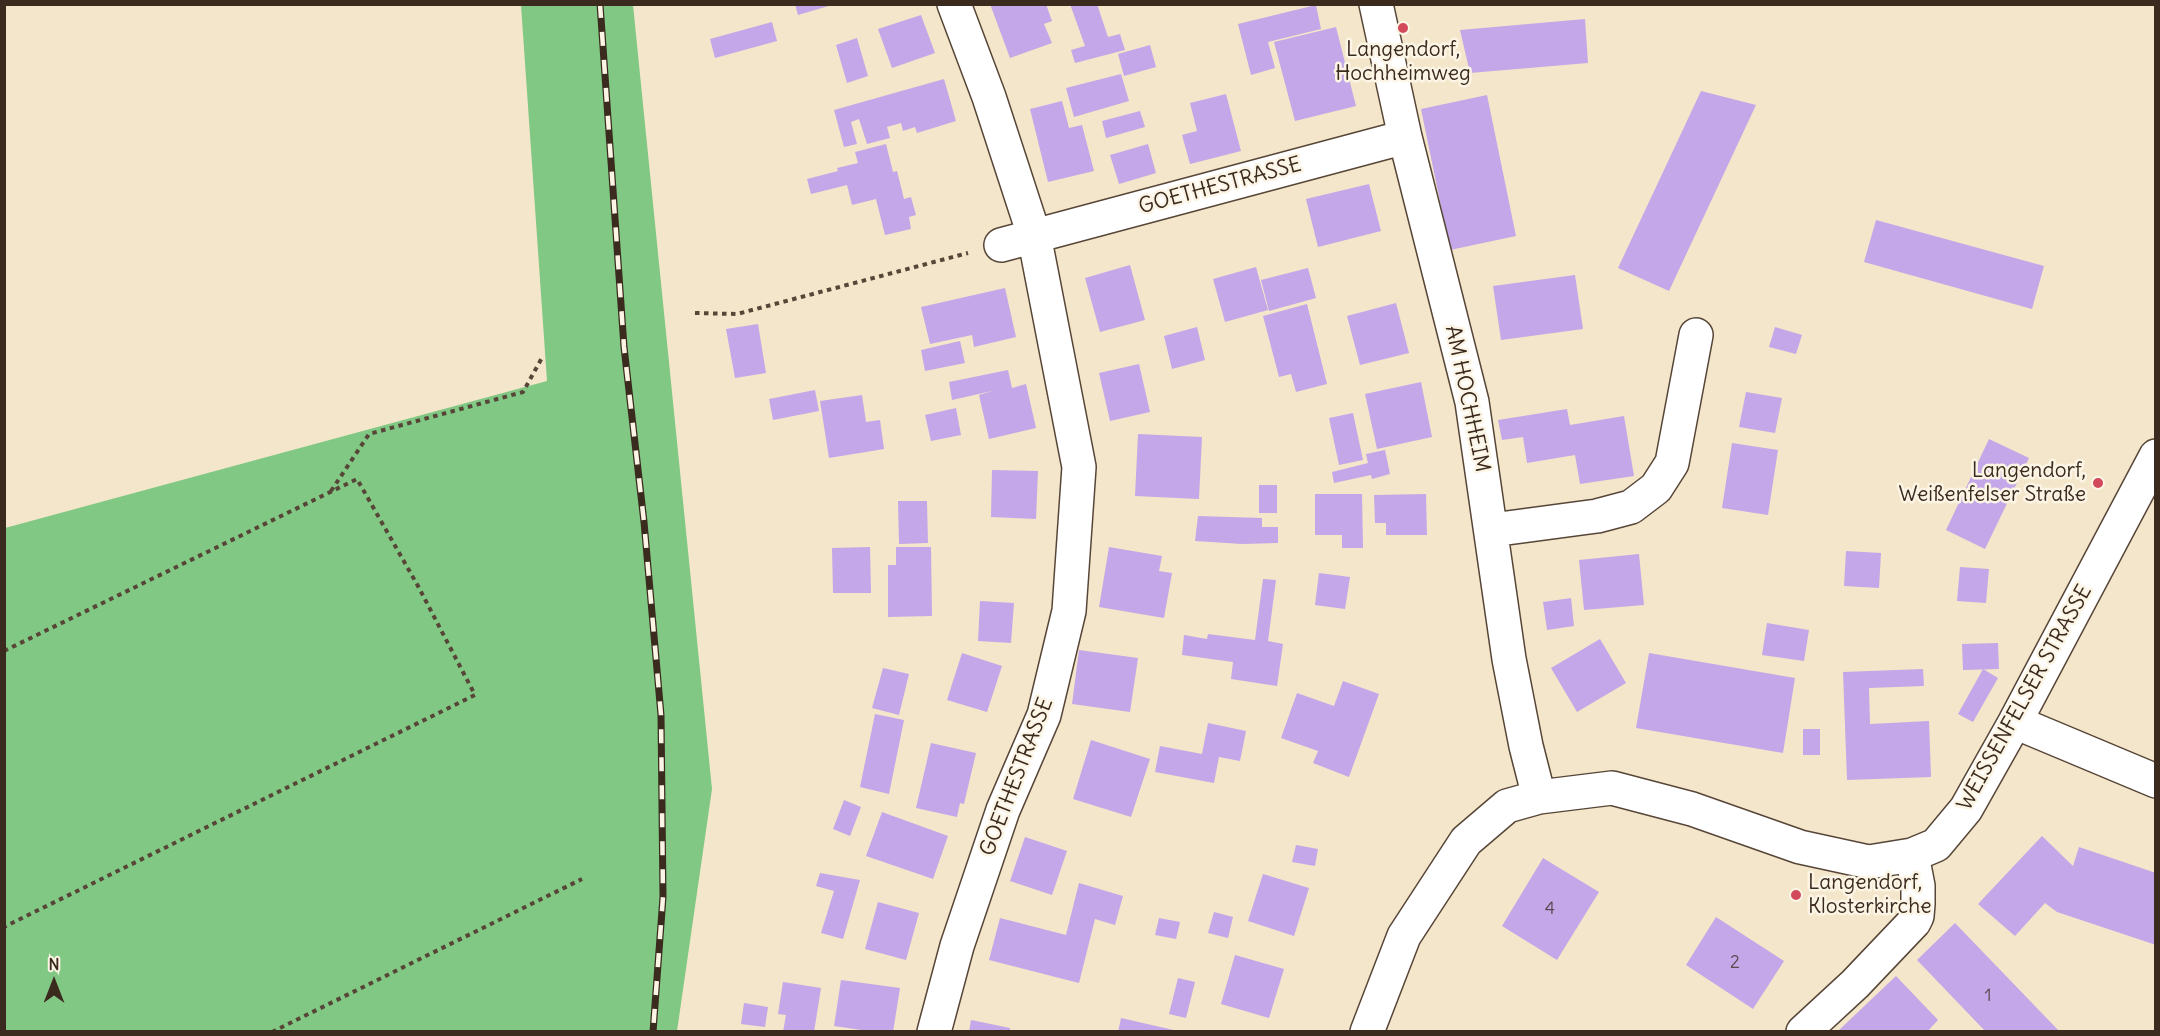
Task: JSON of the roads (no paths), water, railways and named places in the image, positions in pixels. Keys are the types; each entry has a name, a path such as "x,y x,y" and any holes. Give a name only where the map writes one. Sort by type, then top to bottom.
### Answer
{"street":[{"name":"GOETHESTRASSE","path":"934,1032 957,946 1004,810 1044,715 1069,611 1079,467 1035,235 989,97 954,4"},
{"name":"AM HOCHHEIM","path":"1376,4 1405,136 1472,402 1509,658 1526,746 1539,797"},
{"name":"GOETHESTRASSE","path":"1001,245 1405,136"},
{"path":"1492,530 1597,516 1631,507 1656,488 1672,463 1696,335"},
{"name":"WEISSENFELSER STRASSE","path":"1367,1032 1404,936 1466,841 1507,806 1539,797 1612,788 1692,809 1800,847 1869,862 1912,855 1936,845 1966,809 2015,722 2156,456"},
{"path":"2015,722 2156,781"},
{"path":"1803,1032 1855,984 1914,922 1917,916 1918,886 1912,855"}],"railway":[{"path":"600,4 624,347 644,522 661,715 663,897 653,1032"}],"place":[{"name":"Langendorf, Hochheimweg","path":"1403,28"},
{"name":"Langendorf, Weißenfelser Straße","path":"2098,483"},
{"name":"Langendorf, Klosterkirche","path":"1796,895"}]}
